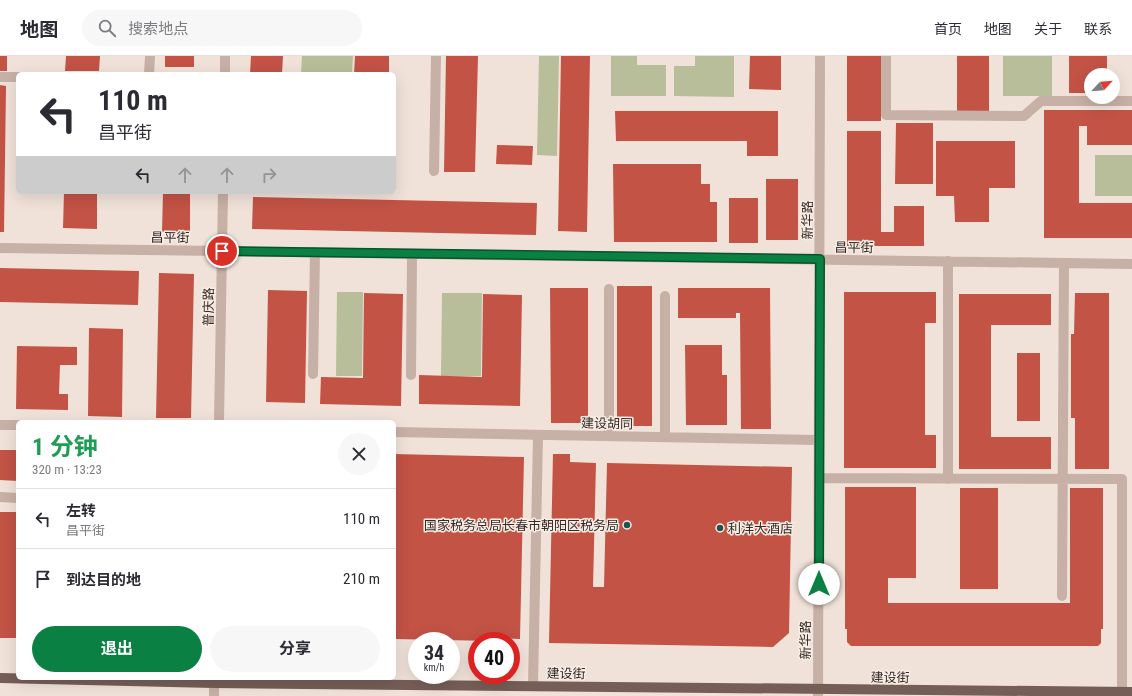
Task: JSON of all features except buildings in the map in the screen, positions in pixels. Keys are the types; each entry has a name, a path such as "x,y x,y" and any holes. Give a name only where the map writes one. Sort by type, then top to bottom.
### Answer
{"main road":[{"name":"建设街","path":"0,678 16,678"},
{"name":"建设街","path":"214,680 818,693 1127,692"}],"street":[{"path":"149,72 150,56"},
{"path":"225,56 225,72"},
{"path":"434,170 436,56"},
{"name":"新华路","path":"818,693 820,56"},
{"path":"886,56 886,115 1024,116 1041,100 1132,101"},
{"path":"0,77 16,77"},
{"name":"普庆路","path":"219,420 223,194"},
{"name":"昌平街","path":"0,248 1132,264"},
{"path":"312,374 315,252"},
{"path":"411,375 412,254"},
{"path":"948,261 948,479"},
{"path":"1062,596 1064,263"},
{"path":"609,289 609,436"},
{"path":"665,296 665,437"},
{"path":"0,425 16,425"},
{"name":"建设胡同","path":"396,432 819,440"},
{"path":"533,686 538,435"},
{"path":"819,478 1122,479 1127,511 1127,692"},
{"path":"0,497 16,498"},
{"path":"214,680 214,696"}],"green space":[{"path":"302,56 353,56 352,72 301,72"},
{"path":"539,56 559,56 557,156 537,155"},
{"path":"611,56 637,56 637,65 666,65 666,96 611,96"},
{"path":"695,56 734,56 734,97 674,96 674,66 695,66"},
{"path":"1003,56 1052,56 1052,96 1003,96"},
{"path":"1095,155 1132,155 1132,196 1095,196"},
{"path":"337,292 363,292 362,376 336,376"},
{"path":"442,293 482,293 481,376 441,376"}],"place":[{"name":"国家税务总局长春市朝阳区税务局","path":"627,525"},
{"name":"利洋大酒店","path":"720,528"}],"route":[{"path":"222,251 820,259 819,584"}]}
